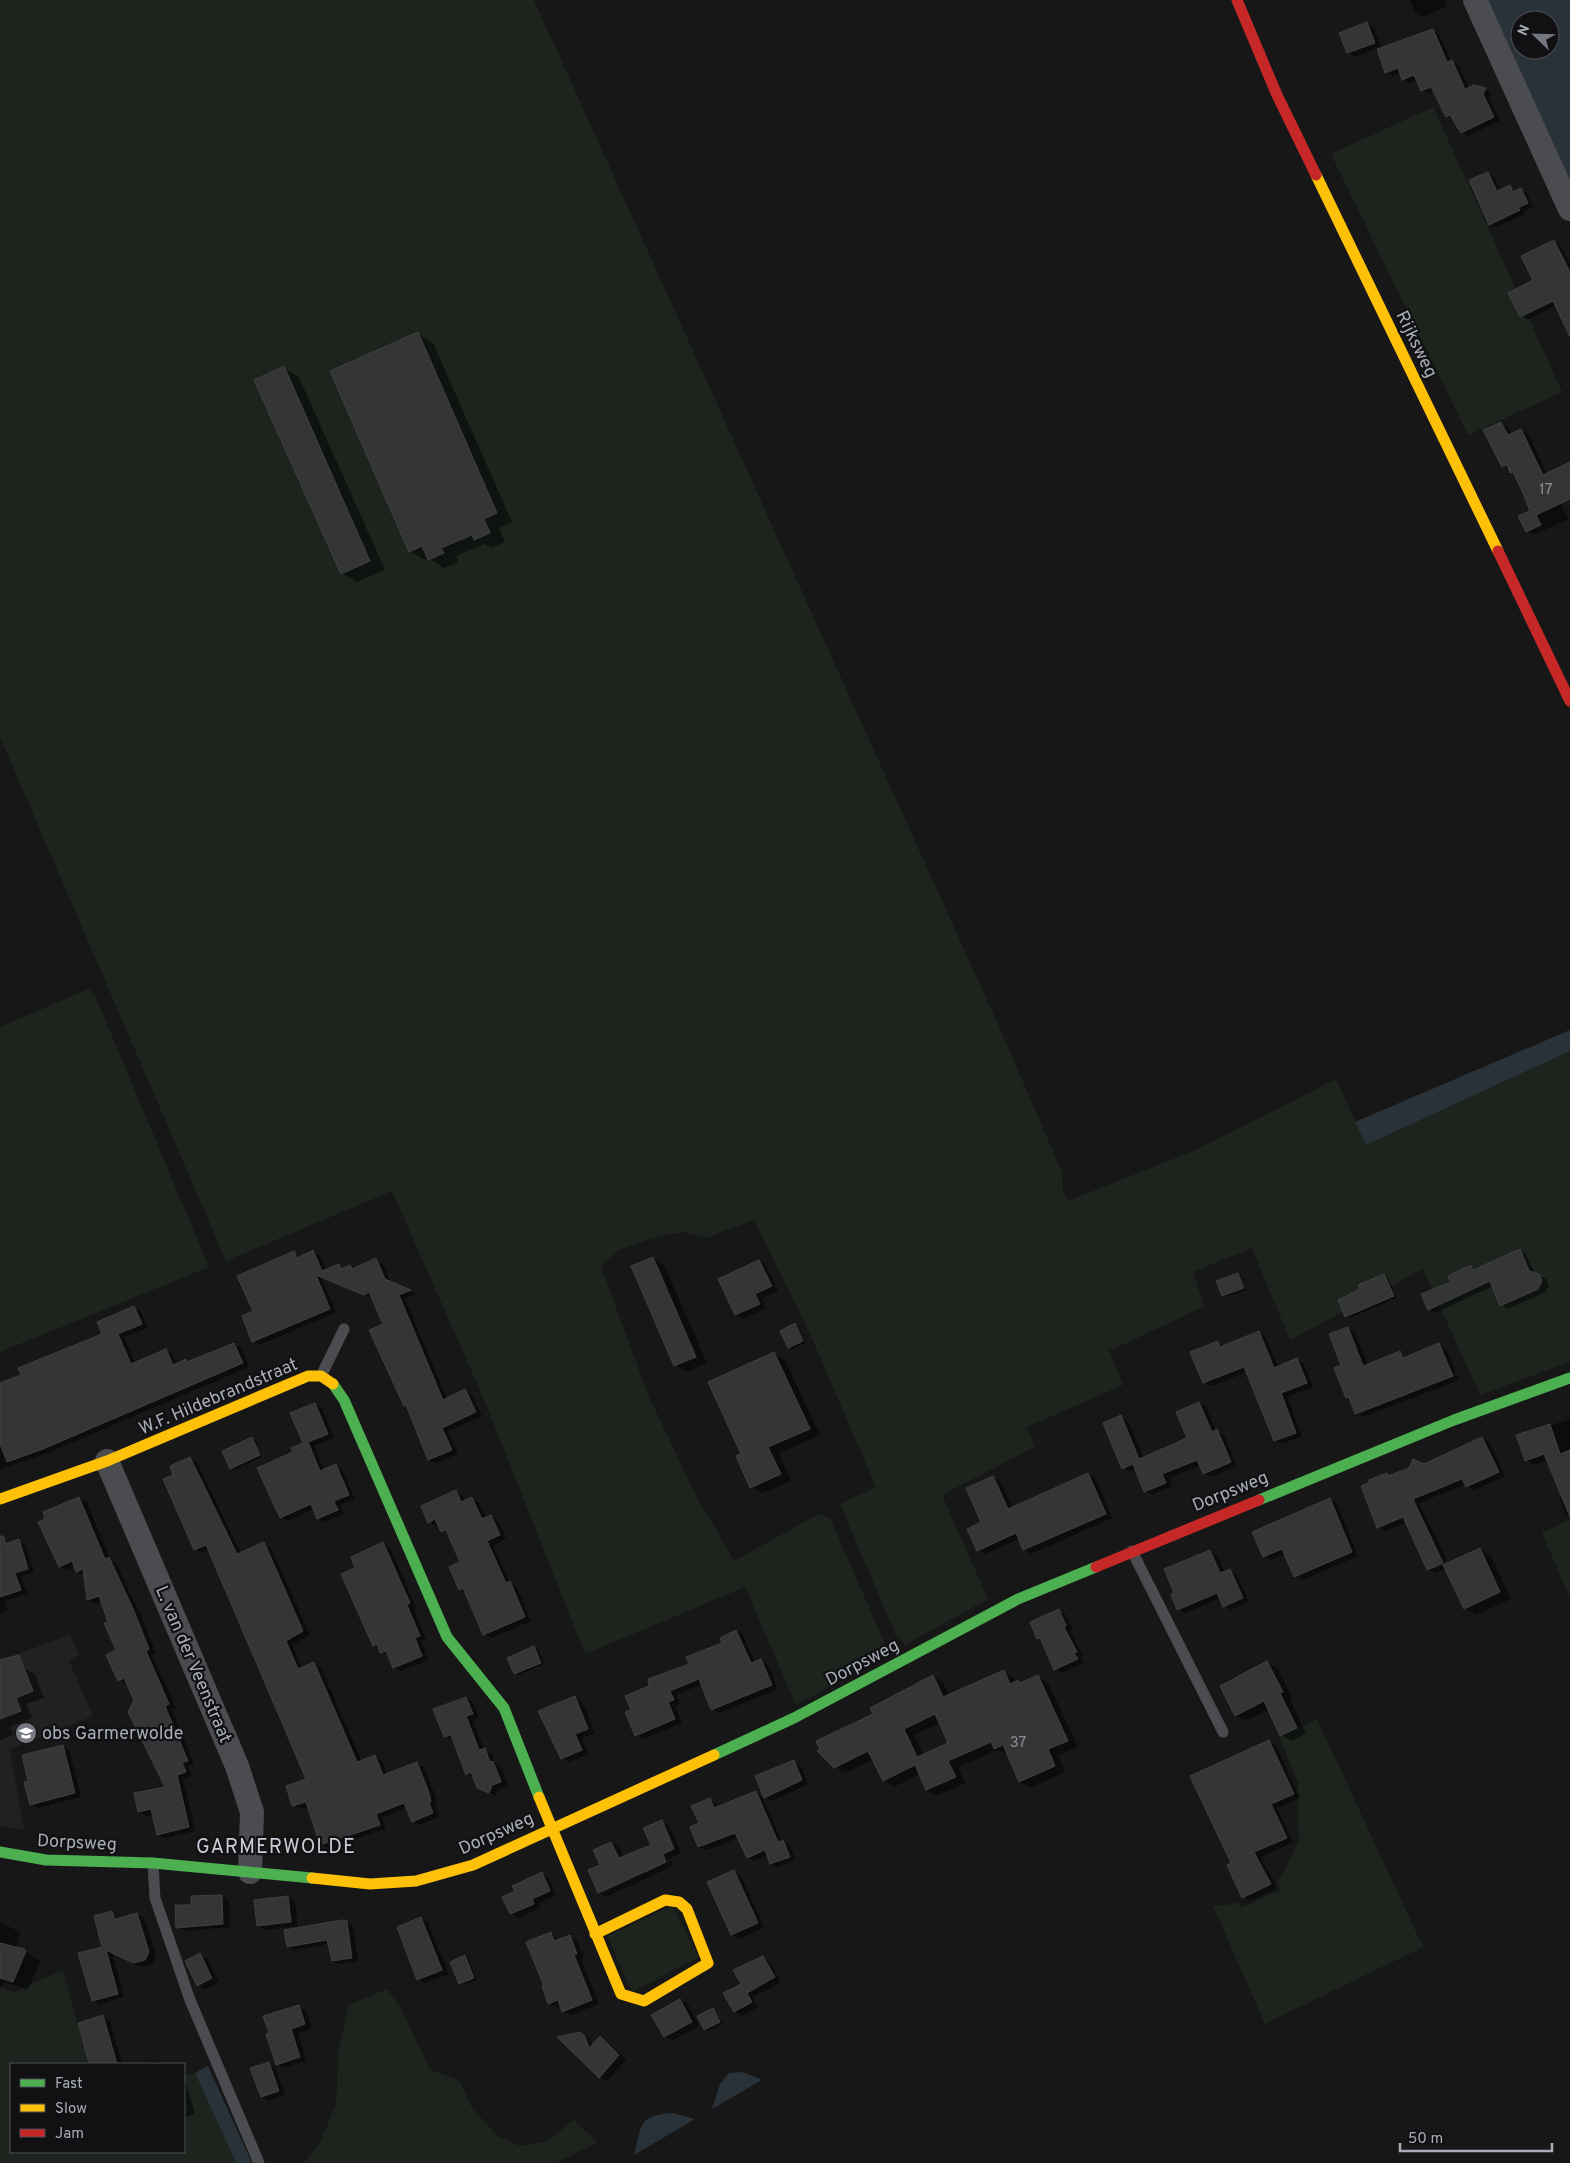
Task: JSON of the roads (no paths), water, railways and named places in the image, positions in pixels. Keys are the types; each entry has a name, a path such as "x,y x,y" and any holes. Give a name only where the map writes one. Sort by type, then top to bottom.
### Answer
{"street":[{"name":"Rijksweg","path":"1237,0 1277,94 1570,701"},
{"path":"1475,0 1570,209"},
{"name":"W.F. Hildebrandstraat","path":"0,1499 107,1462 302,1378 321,1376 330,1379 337,1386 447,1637 504,1708 551,1828 595,1934 621,1994 644,2001 708,1962 687,1909 679,1902 665,1900 595,1934"},
{"name":"Dorpsweg","path":"0,1852 46,1860 153,1863 370,1884 416,1881 473,1865 794,1718 1018,1599 1454,1420 1570,1378"},
{"name":"L. van der Veenstraat","path":"107,1462 237,1766 252,1812 250,1872"}],"lane":[{"path":"321,1376 344,1329"},
{"path":"1132,1551 1223,1732"},
{"path":"153,1863 155,1898 190,2000 259,2163"}],"place":[{"name":"obs Garmerwolde","path":"26,1733"}],"district":[{"name":"GARMERWOLDE","path":"276,1846"}]}
